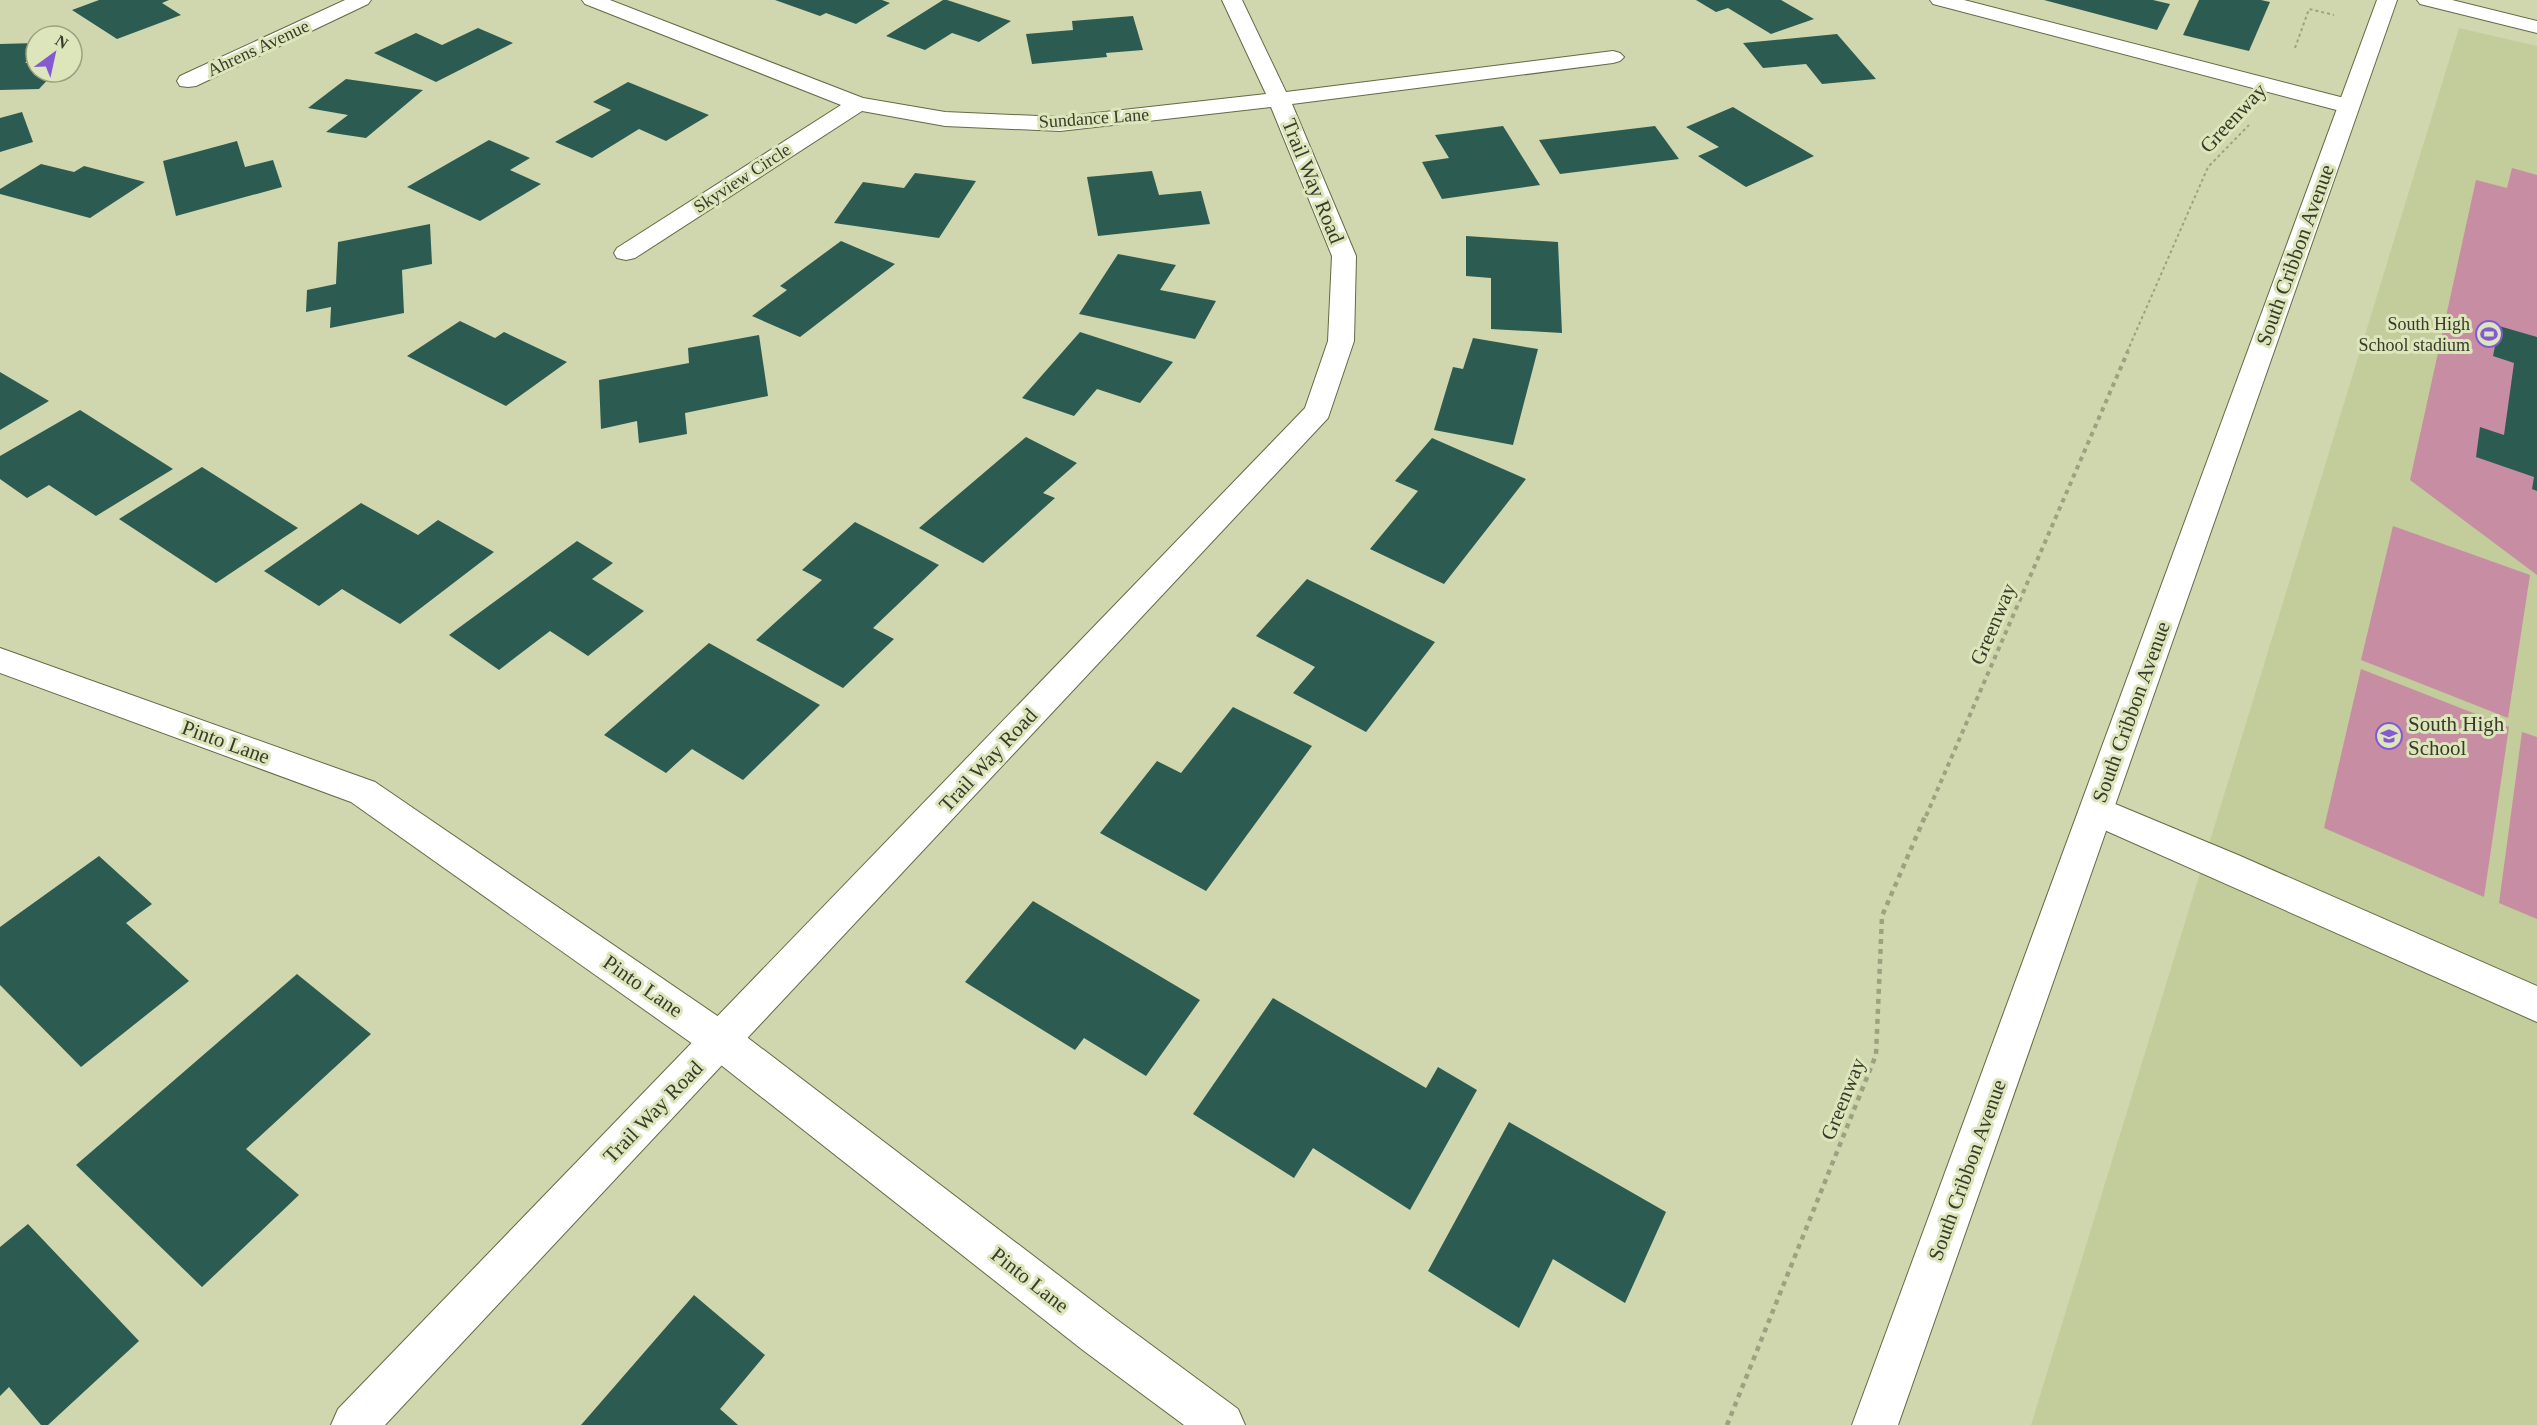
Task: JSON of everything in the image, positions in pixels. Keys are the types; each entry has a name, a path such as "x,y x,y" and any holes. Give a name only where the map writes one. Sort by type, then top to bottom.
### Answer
{"street":[{"name":"Ahrens Avenue","path":"188,81 361,0"},
{"name":"Sundance Lane","path":"592,0 858,104 945,119 1060,124 1613,57"},
{"name":"Trail Way Road","path":"354,1425 1318,412 1341,341 1344,256 1279,99 1232,0"},
{"path":"1940,0 2348,106"},
{"path":"2427,0 2537,27"},
{"name":"South Cribbon Avenue","path":"1875,1425 2382,13"},
{"name":"Skyview Circle","path":"626,253 858,104"},
{"name":"Pinto Lane","path":"0,660 363,792 721,1041 1100,1335 1222,1425"},
{"path":"2096,811 2537,1004"}],"path":[{"name":"Greenway","path":"1727,1425 1876,1055 1882,915 2208,167 2277,96 2309,9 2382,13"}],"shaded area":[{"name":"South High School","path":"2459,28 2537,46 2537,1425 2031,1425"},
{"name":"South High School stadium","path":"2512,168 2537,175 2537,575 2410,480 2476,180 2507,188"},
{"path":"2393,526 2530,575 2508,718 2361,660"},
{"path":"2361,669 2509,727 2484,897 2324,828"},
{"path":"2522,732 2537,737 2537,919 2499,903"}],"building":[{"path":"99,0 169,0 162,3 181,15 117,39 72,10"},
{"path":"775,0 882,0 890,3 856,24 826,13 820,16"},
{"path":"943,0 1011,21 979,42 952,33 925,50 886,36"},
{"path":"1696,0 1781,0 1814,19 1771,34 1728,8 1716,12"},
{"path":"2044,0 2153,0 2170,4 2157,30"},
{"path":"2199,0 2270,2 2249,51 2183,35"},
{"path":"1133,16 1143,50 1106,53 1107,57 1032,64 1026,34 1073,30 1072,21"},
{"path":"478,28 513,43 436,82 374,53 416,33 442,45"},
{"path":"1837,34 1876,79 1822,84 1806,64 1763,68 1743,43"},
{"path":"24,43 24,84 44,84 39,89 0,90 0,44"},
{"path":"346,79 423,90 366,138 326,132 348,115 308,108"},
{"path":"628,82 709,115 666,141 639,129 592,158 555,142 611,110 593,102"},
{"path":"1733,107 1814,156 1746,187 1698,156 1719,147 1686,127"},
{"path":"22,112 33,142 0,152 0,118"},
{"path":"1503,126 1540,185 1442,199 1422,162 1449,158 1435,135"},
{"path":"1655,126 1679,159 1560,174 1539,140"},
{"path":"489,140 530,158 510,170 541,184 480,221 407,187"},
{"path":"237,141 245,167 273,160 282,187 176,216 163,161"},
{"path":"41,164 74,172 84,166 145,182 90,218 0,194 0,189"},
{"path":"1152,171 1159,195 1201,191 1210,224 1098,236 1087,177"},
{"path":"915,173 976,181 939,238 834,223 863,182 904,188"},
{"path":"430,224 432,264 402,270 404,313 330,328 331,307 306,312 307,290 336,284 338,242"},
{"path":"1466,236 1558,242 1562,333 1491,329 1491,278 1466,276"},
{"path":"841,241 895,264 800,337 752,316 787,290 780,286"},
{"path":"1118,254 1176,265 1160,290 1216,301 1195,339 1079,314"},
{"path":"460,321 495,338 504,332 567,362 506,406 407,356"},
{"path":"2499,326 2537,337 2537,491 2532,489 2534,477 2476,457 2480,427 2504,435 2514,363 2493,356"},
{"path":"1080,332 1173,362 1140,403 1097,389 1074,416 1022,398"},
{"path":"759,335 768,396 685,413 687,434 639,443 637,421 601,429 599,380 689,363 688,348"},
{"path":"1473,338 1538,349 1513,445 1434,430 1453,367 1463,369"},
{"path":"0,372 49,401 0,430"},
{"path":"80,410 173,469 96,516 49,485 27,498 0,479 0,456"},
{"path":"1026,437 1077,463 1043,493 1055,498 983,563 919,528"},
{"path":"1432,438 1526,479 1444,584 1370,549 1418,491 1395,481"},
{"path":"202,467 298,528 216,583 119,519"},
{"path":"361,503 418,535 438,520 494,552 400,624 342,589 319,606 264,571"},
{"path":"855,522 939,565 873,628 894,639 843,688 756,640 822,580 802,570"},
{"path":"577,541 613,563 592,579 644,611 588,656 550,631 499,670 449,635"},
{"path":"1307,579 1435,642 1366,732 1293,693 1315,667 1256,636"},
{"path":"709,643 820,705 743,780 692,749 666,773 604,735"},
{"path":"1233,707 1312,746 1206,891 1100,833 1157,761 1181,773"},
{"path":"99,856 152,904 126,923 189,981 81,1067 0,985 0,927"},
{"path":"1033,901 1200,1000 1146,1076 1084,1038 1075,1050 965,982"},
{"path":"297,974 371,1034 246,1149 299,1195 202,1287 76,1165"},
{"path":"1273,998 1426,1088 1438,1067 1477,1090 1410,1210 1313,1148 1294,1178 1193,1114"},
{"path":"1509,1122 1666,1212 1625,1303 1553,1259 1519,1328 1428,1271"},
{"path":"28,1224 139,1341 48,1425 41,1425 9,1387 0,1396 0,1247"},
{"path":"694,1295 765,1355 720,1409 738,1425 581,1425"}],"place":[{"name":"South High School stadium","path":"2489,334"},
{"name":"South High School","path":"2389,736"}]}
